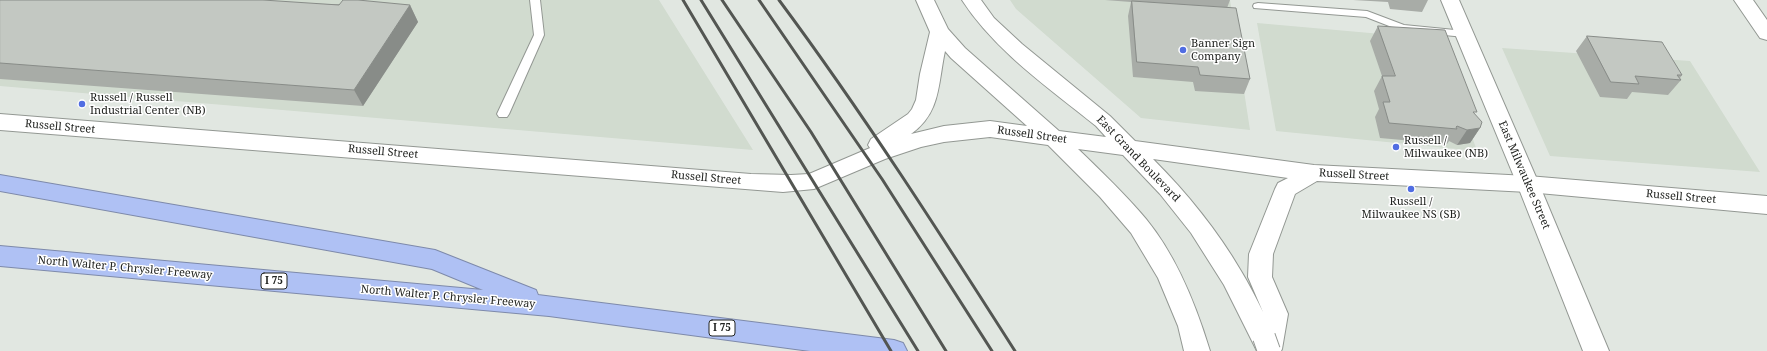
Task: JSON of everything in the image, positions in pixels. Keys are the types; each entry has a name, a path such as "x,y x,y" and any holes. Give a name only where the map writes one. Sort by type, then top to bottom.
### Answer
{"highway":[{"path":"0,183 435,260 549,306"},
{"name":"North Walter P. Chrysler Freeway","path":"0,256 549,306 894,351"}],"street":[{"path":"925,0 940,32 958,53 1055,139 1108,192 1139,227 1169,274 1190,326 1197,351"},
{"name":"East Grand Boulevard","path":"971,0 987,22 1015,49 1103,121 1168,188 1199,227 1233,278 1267,346"},
{"name":"East Milwaukee Street","path":"1450,0 1528,184 1596,351"},
{"path":"1743,0 1767,34"},
{"path":"860,159 910,124 924,107 928,97 930,74 940,32"},
{"name":"Russell Street","path":"0,122 751,182 808,183 860,159 899,145 938,134 968,130 990,130 1130,148 1402,178 1528,184 1767,205"},
{"path":"1267,346 1276,314 1260,277 1261,254 1286,189 1306,168"}],"lane":[{"path":"503,114 539,35 535,0"},
{"path":"1258,6 1367,14 1402,28 1465,34"}],"shaded area":[{"path":"0,0 659,0 753,150 0,86"},
{"path":"1010,0 1230,0 1250,130 1141,118 1016,9"},
{"path":"1257,23 1438,39 1477,151 1276,131"},
{"path":"1502,48 1690,61 1760,172 1550,156"}],"building":[{"path":"0,0 263,0 339,5 343,0 358,0 410,5 354,90 0,63"},
{"name":"Banner Sign Company","path":"1132,1 1236,8 1250,79 1200,75 1198,67 1137,62"},
{"path":"1378,26 1445,30 1477,112 1473,112 1482,122 1480,128 1467,130 1457,126 1457,129 1389,123 1383,102 1390,102 1382,76 1395,76"},
{"path":"1587,36 1662,42 1682,75 1677,75 1681,80 1635,76 1639,84 1611,82"}],"railway":[{"path":"683,0 891,351"},
{"path":"701,0 918,351"},
{"path":"722,0 811,132 946,351"},
{"path":"759,0 882,179 992,351"},
{"path":"779,0 871,129 1015,351"}],"place":[{"name":"Banner Sign Company","path":"1183,50"},
{"name":"Russell / Russell Industrial Center (NB)","path":"82,104"},
{"name":"Russell / Milwaukee (NB)","path":"1396,147"},
{"name":"Russell / Milwaukee NS (SB)","path":"1411,189"}]}
